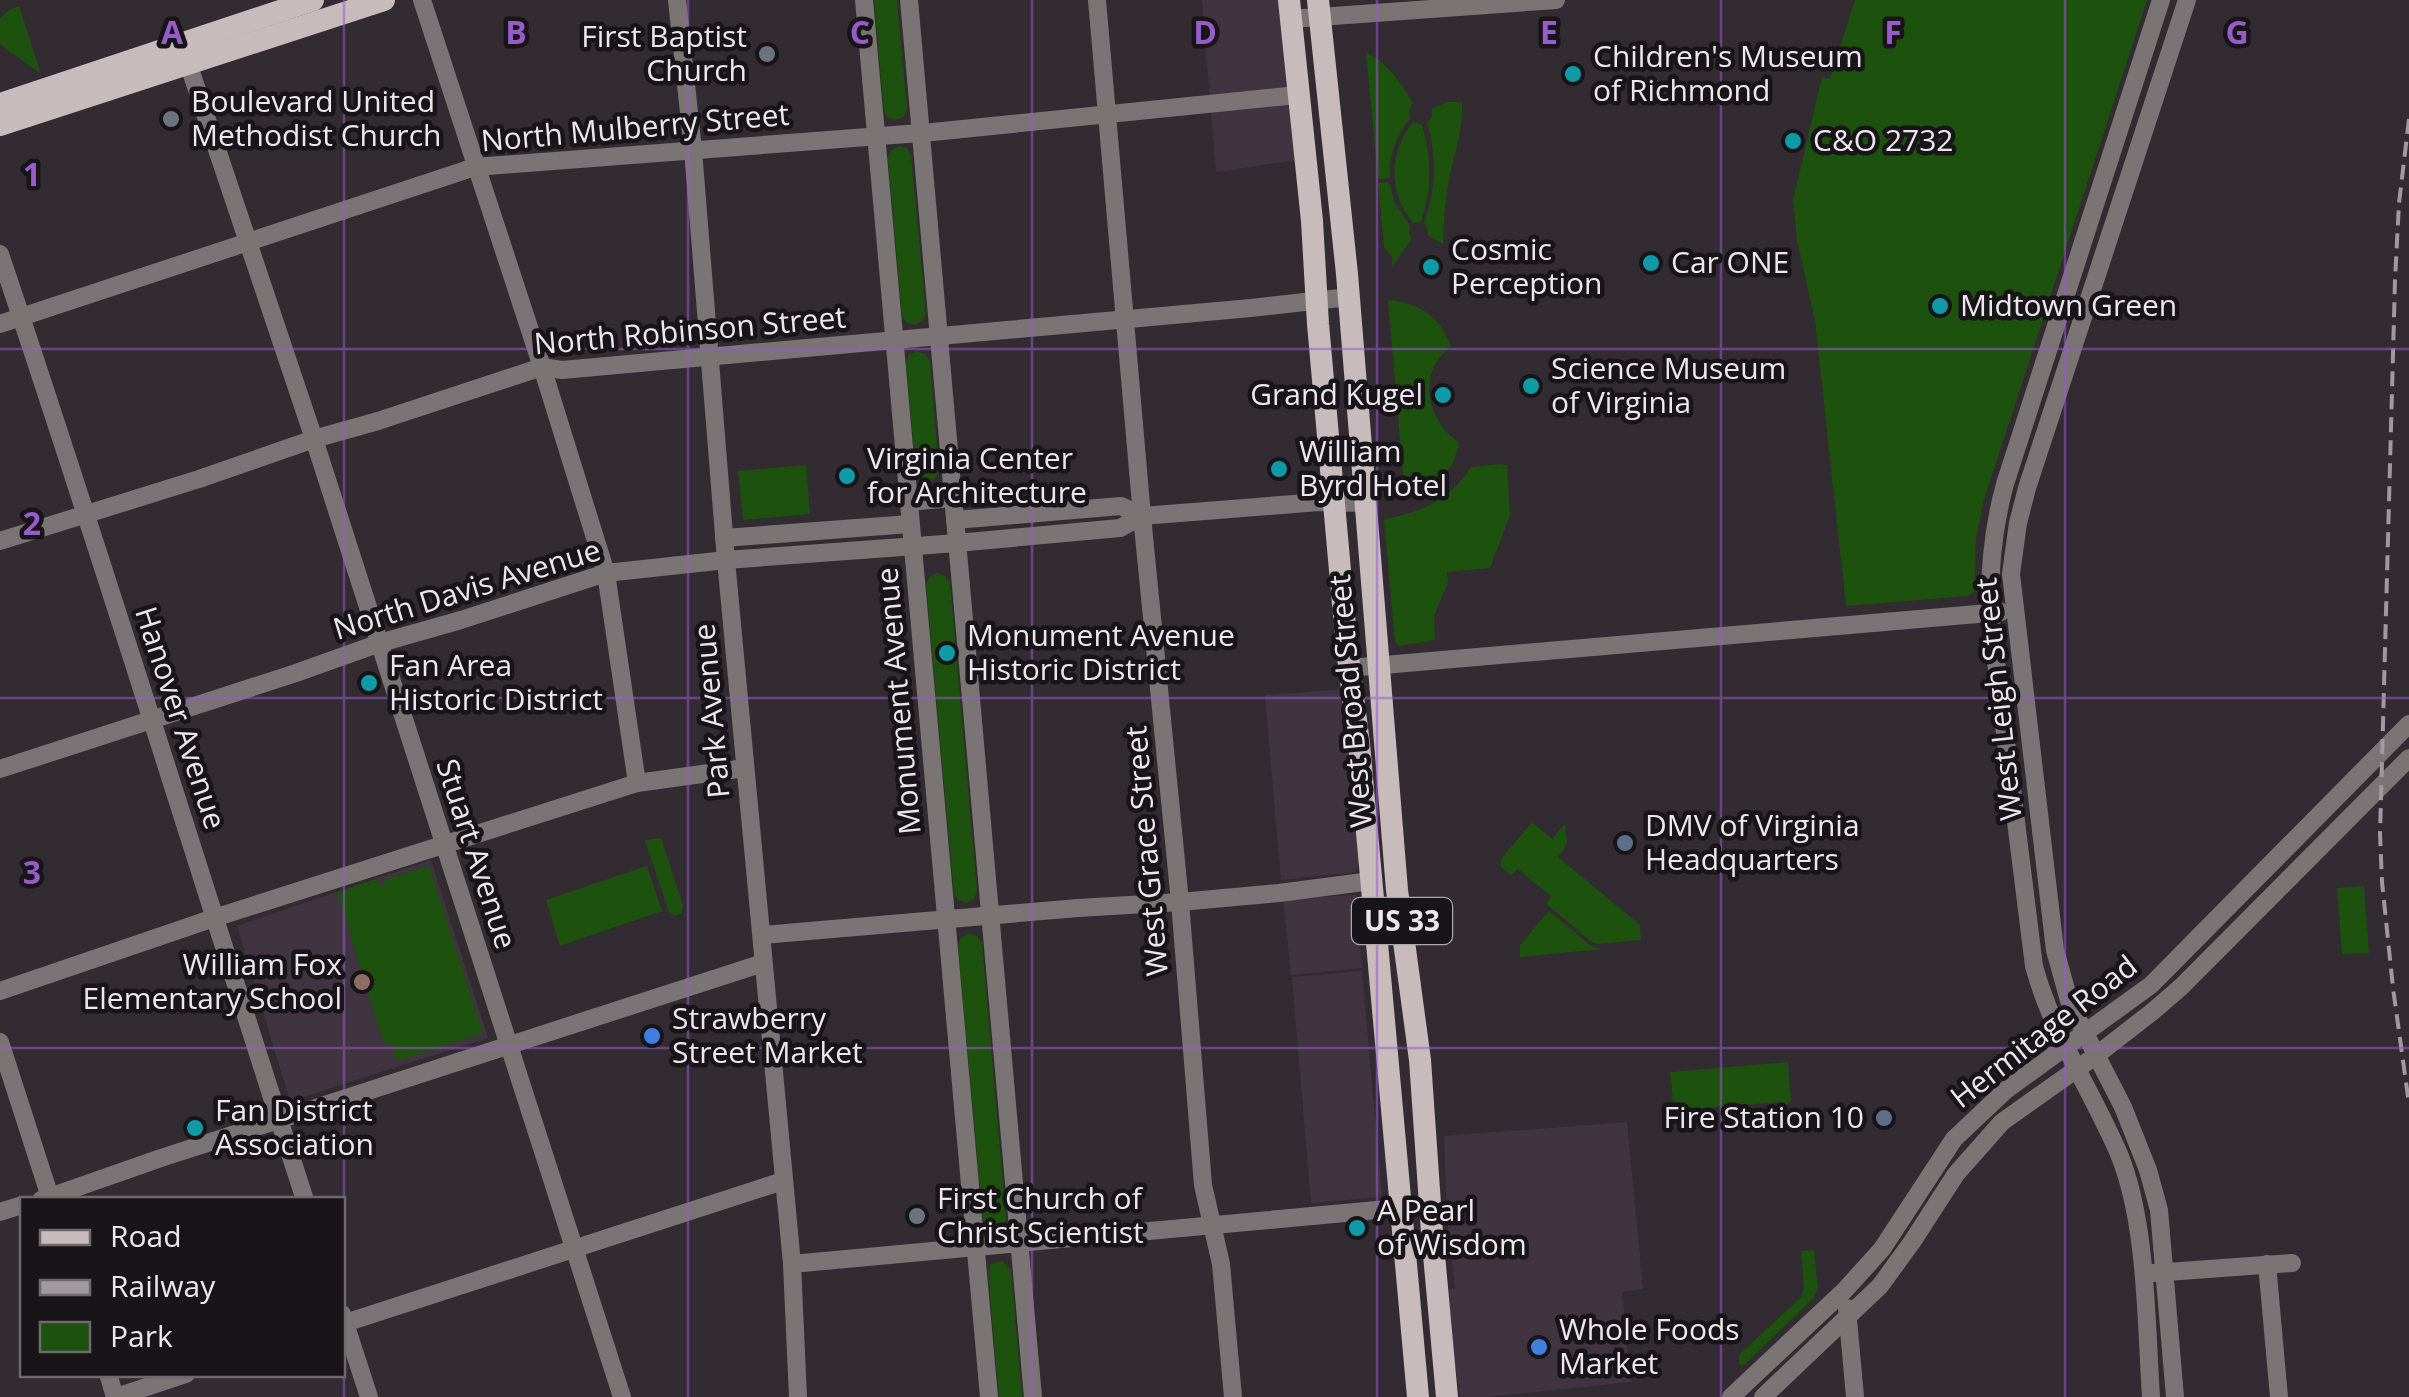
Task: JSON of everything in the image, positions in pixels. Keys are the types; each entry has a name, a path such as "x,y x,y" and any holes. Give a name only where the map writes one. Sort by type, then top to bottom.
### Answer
{"main road":[{"path":"0,125 313,0"},
{"path":"0,104 384,0"},
{"name":"West Broad Street","path":"1319,9 1348,297 1397,890 1420,1060 1447,1397"},
{"name":"West Broad Street","path":"1290,10 1418,1397"}],"street":[{"path":"422,0 606,573 637,783"},
{"name":"Park Avenue","path":"675,0 693,150 724,538 792,1264 798,1397"},
{"name":"Monument Avenue","path":"864,0 989,1397"},
{"path":"909,0 1033,1397"},
{"name":"West Grace Street","path":"1097,0 1203,1184 1221,1264 1233,1397"},
{"path":"1290,10 1556,0"},
{"name":"West Leigh Street","path":"2151,1397 2142,1273 2129,1183 2047,1008 2034,966 1990,613 1991,547 2005,484 2161,0"},
{"name":"West Leigh Street","path":"2175,1397 2159,1210 2123,1106 2070,1004 2055,950 2015,610 2012,554 2027,488 2187,0"},
{"name":"Stuart Avenue","path":"185,54 314,439 622,1397"},
{"name":"North Mulberry Street","path":"0,324 476,167 876,136 1298,95"},
{"name":"Hanover Avenue","path":"0,254 304,1197"},
{"name":"North Robinson Street","path":"0,541 542,367 562,370 1348,297"},
{"path":"908,502 953,498"},
{"name":"North Davis Avenue","path":"0,769 606,573 1120,528 1142,516 1365,503"},
{"name":"North Davis Avenue","path":"955,520 1121,506 1142,516"},
{"path":"724,538 910,524"},
{"path":"1350,668 2015,610"},
{"name":"Hermitage Road","path":"1731,1397 1845,1290 1882,1249 1954,1138 2006,1090 2151,985 2409,724"},
{"name":"Hermitage Road","path":"1763,1397 1880,1286 1956,1174 2002,1122 2095,1056 2180,987 2409,758"},
{"path":"0,991 637,783 745,768"},
{"path":"762,936 1278,893 1371,880"},
{"path":"50,1197 763,964"},
{"path":"0,1042 47,1197"},
{"path":"345,1319 783,1181"},
{"path":"792,1264 1430,1205"},
{"path":"2142,1273 2292,1263"},
{"path":"2267,1264 2278,1397"},
{"path":"1845,1290 1855,1397"},
{"path":"345,1326 369,1397"},
{"path":"116,1397 177,1377"}],"shaded area":[{"path":"1202,0 1283,0 1297,160 1216,172"},
{"path":"1345,689 1360,862 1355,872 1281,880 1265,695"},
{"name":"William Fox Elementary School","path":"431,860 488,1038 290,1101 237,926"},
{"path":"1356,895 1362,968 1291,975 1283,899"},
{"path":"1362,971 1382,1197 1311,1203 1292,977"},
{"path":"1627,1122 1643,1289 1622,1292 1631,1382 1460,1397 1446,1304 1446,1290 1455,1288 1444,1136"}],"green space":[{"path":"874,0 897,0 907,109 904,117 896,120 888,118 884,111"},
{"path":"1855,0 2147,0 1983,503 1976,539 1974,592 1967,596 1846,606 1815,321 1797,240 1793,200 1822,77 1830,79"},
{"path":"19,6 41,74 0,44 0,18"},
{"path":"1366,52 1393,74 1413,103 1410,119 1394,146 1390,178 1378,179"},
{"path":"1447,102 1462,102 1462,113 1441,243 1427,235 1424,223 1434,173 1427,123 1432,109"},
{"path":"1413,122 1422,125 1429,173 1421,222 1413,223 1399,198 1394,172 1399,146"},
{"path":"899,146 907,148 911,155 926,314 915,325 902,316 888,157"},
{"path":"1389,182 1395,203 1410,226 1412,239 1392,266 1392,257 1384,247 1378,183"},
{"path":"1388,300 1410,304 1427,313 1441,327 1451,346 1433,369 1430,396 1439,422 1459,442 1456,453 1448,471 1434,485 1405,497"},
{"path":"917,351 930,361 939,470 929,482 921,480 916,472 906,363 909,355"},
{"path":"806,465 810,514 743,520 738,471"},
{"path":"1507,465 1510,515 1490,568 1447,572 1448,582 1434,616 1435,640 1399,646 1395,642 1384,519 1434,503 1454,488 1471,467"},
{"path":"937,573 950,583 977,891 974,899 966,903 954,893 926,585 929,577"},
{"path":"1532,822 1552,839 1565,824 1567,845 1558,857 1640,925 1641,940 1592,942 1546,904 1551,896 1518,869 1511,875 1501,867 1501,859"},
{"path":"661,838 683,905 682,913 675,916 669,912 645,840"},
{"path":"429,866 483,1033 397,1061 391,1042 384,1044 337,892 377,879 380,886 385,884 384,880"},
{"path":"647,866 662,911 560,946 546,900"},
{"path":"2364,886 2369,953 2342,954 2337,888"},
{"path":"1549,911 1591,946 1603,949 1520,957 1520,945"},
{"path":"977,936 982,944 1006,1218 1003,1226 995,1230 983,1220 958,946 961,938"},
{"path":"1788,1062 1791,1101 1786,1106 1779,1102 1674,1111 1670,1072"},
{"path":"1814,1250 1818,1288 1814,1298 1744,1365 1739,1365 1739,1355 1801,1297 1801,1251"},
{"path":"1002,1261 1011,1270 1022,1397 999,1397 988,1272 991,1264"}],"railway":[{"path":"2409,119 2395,280 2380,834 2393,988 2409,1104"}],"place":[{"name":"First Baptist Church","path":"767,54"},
{"name":"Children's Museum of Richmond","path":"1573,74"},
{"name":"Boulevard United Methodist Church","path":"171,119"},
{"name":"C&O 2732","path":"1793,141"},
{"name":"Car ONE","path":"1651,263"},
{"name":"Cosmic Perception","path":"1431,267"},
{"name":"Midtown Green","path":"1940,306"},
{"name":"Science Museum of Virginia","path":"1531,386"},
{"name":"Grand Kugel","path":"1443,395"},
{"name":"William Byrd Hotel","path":"1279,469"},
{"name":"Virginia Center for Architecture","path":"847,476"},
{"name":"Monument Avenue Historic District","path":"947,653"},
{"name":"Fan Area Historic District","path":"369,683"},
{"name":"DMV of Virginia Headquarters","path":"1625,843"},
{"name":"William Fox Elementary School","path":"362,982"},
{"name":"Strawberry Street Market","path":"652,1036"},
{"name":"Fire Station 10","path":"1884,1118"},
{"name":"Fan District Association","path":"195,1128"},
{"name":"First Church of Christ Scientist","path":"917,1216"},
{"name":"A Pearl of Wisdom","path":"1357,1228"},
{"name":"Whole Foods Market","path":"1539,1347"}]}
